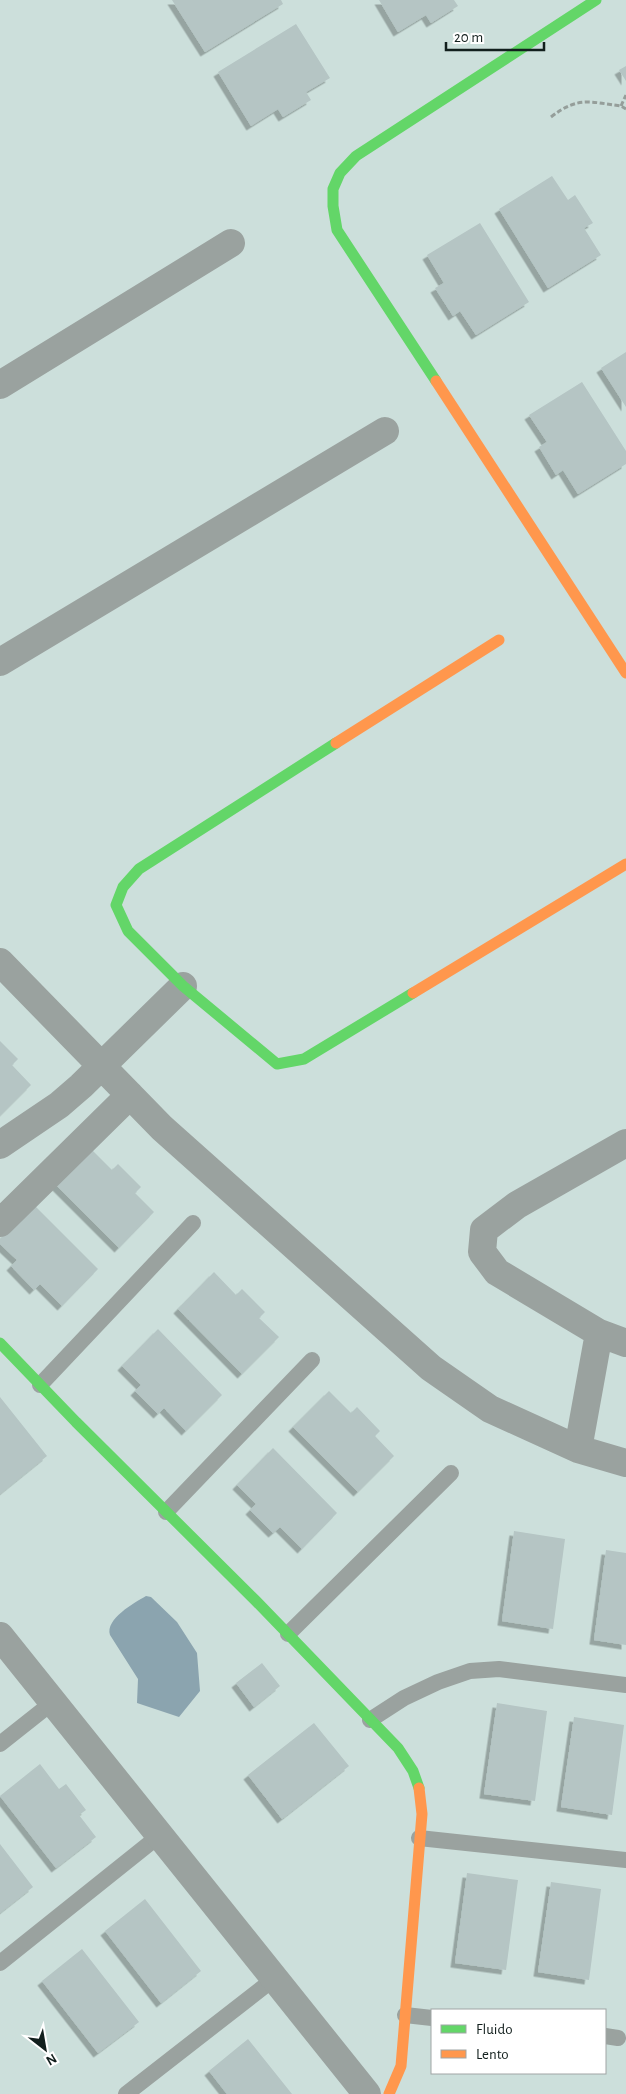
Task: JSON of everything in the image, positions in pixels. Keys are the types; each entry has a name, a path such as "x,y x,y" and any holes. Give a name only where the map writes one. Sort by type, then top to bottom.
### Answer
{"street":[{"path":"596,0 356,156 340,171 331,199 337,230 626,673"},
{"path":"0,384 231,243"},
{"path":"0,662 385,431"},
{"path":"499,640 140,869 123,887 116,905 128,931 183,986 277,1064 304,1059 626,864"},
{"path":"0,962 162,1128 430,1368 490,1408 578,1449 626,1463"},
{"path":"0,1145 59,1105 183,986"},
{"path":"0,1223 130,1095"},
{"path":"626,1143 517,1205 484,1230 482,1252 497,1272 599,1333 626,1343"},
{"path":"578,1449 599,1333"},
{"path":"0,1342 40,1385 288,1634 398,1748 414,1769 422,1801 420,1838 401,2066 389,2094"},
{"path":"0,1636 367,2094"}],"lane":[{"path":"40,1385 193,1223"},
{"path":"166,1512 312,1360"},
{"path":"288,1634 451,1472"},
{"path":"370,1720 404,1698 438,1682 470,1671 499,1669 626,1685"},
{"path":"0,1744 52,1702"},
{"path":"0,1963 160,1835"},
{"path":"420,1838 626,1860"},
{"path":"126,2094 275,1978"},
{"path":"405,2015 431,2018"}],"path":[{"path":"622,106 626,95"},
{"path":"551,117 564,106 583,101 622,106 626,109"}],"water":[{"path":"146,1596 151,1597 177,1622 197,1653 200,1691 179,1717 137,1703 138,1679 110,1635 112,1623 116,1617"}],"building":[{"path":"172,0 281,0 283,4 205,52"},
{"path":"379,0 454,0 458,6 431,23 426,15 398,32"},
{"path":"296,24 330,78 306,92 311,100 283,117 278,109 251,126 218,72"},
{"path":"626,66 626,81 619,70"},
{"path":"552,176 568,200 575,195 593,223 584,228 601,255 548,288 499,209"},
{"path":"480,223 529,302 476,335 460,311 453,316 435,288 444,283 427,255"},
{"path":"626,352 626,407 601,368"},
{"path":"582,382 626,451 626,464 578,494 563,470 556,475 539,447 547,442 529,415"},
{"path":"0,1041 18,1059 12,1065 31,1085 0,1116"},
{"path":"90,1148 112,1170 118,1164 141,1187 135,1193 154,1212 119,1248 54,1183"},
{"path":"34,1205 98,1269 62,1306 40,1284 34,1290 11,1266 17,1260 0,1244 0,1239"},
{"path":"214,1272 236,1295 242,1289 265,1312 259,1318 279,1337 242,1374 178,1309"},
{"path":"158,1329 222,1395 186,1431 164,1408 158,1414 135,1391 141,1385 122,1366"},
{"path":"329,1391 351,1413 357,1407 380,1431 375,1436 394,1456 358,1492 293,1427"},
{"path":"0,1397 47,1456 0,1494"},
{"path":"273,1448 337,1513 302,1549 280,1527 273,1533 250,1510 256,1504 237,1485"},
{"path":"514,1531 565,1539 553,1629 502,1621"},
{"path":"606,1550 626,1553 626,1645 594,1640"},
{"path":"262,1663 280,1686 254,1707 236,1683"},
{"path":"497,1703 547,1711 535,1801 484,1794"},
{"path":"574,1717 624,1725 612,1815 561,1807"},
{"path":"314,1723 349,1766 282,1819 248,1775"},
{"path":"40,1764 59,1789 66,1784 86,1810 79,1815 96,1837 56,1868 0,1796"},
{"path":"0,1844 33,1887 0,1913"},
{"path":"467,1873 518,1880 506,1970 455,1963"},
{"path":"551,1882 601,1889 589,1980 538,1972"},
{"path":"145,1899 201,1971 161,2003 105,1931"},
{"path":"82,1949 139,2022 98,2053 42,1981"},
{"path":"248,2039 292,2094 227,2094 209,2071"}],"traffic: fast":[{"path":"436,381 337,230 333,206 333,189 340,173 356,156 596,0"},
{"path":"336,743 139,869 123,887 116,905 128,931 183,986 277,1064 304,1059 413,993"},
{"path":"0,1343 76,1422 256,1601 398,1748 413,1771 419,1788"}],"traffic: slow":[{"path":"436,381 626,673"},
{"path":"336,743 499,640"},
{"path":"413,993 626,864"},
{"path":"389,2094 401,2066 422,1814 419,1788"}]}
